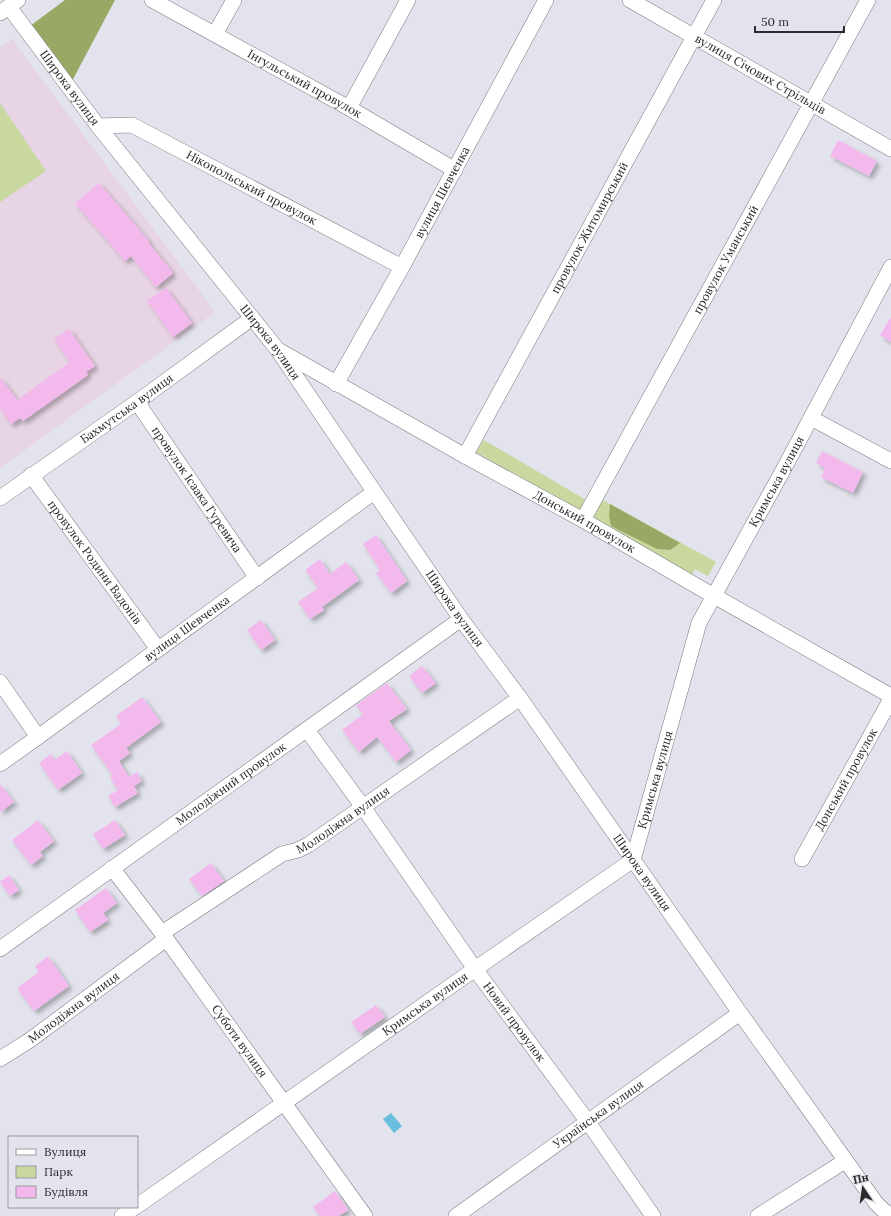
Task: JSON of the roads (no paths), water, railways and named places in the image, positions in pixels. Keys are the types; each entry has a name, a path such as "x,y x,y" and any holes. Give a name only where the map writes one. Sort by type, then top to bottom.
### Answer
{"street":[{"name":"Інгульський провулок","path":"152,0 349,108 455,170"},
{"path":"216,34 234,0"},
{"path":"349,108 408,0"},
{"name":"вулиця Шевченка","path":"336,384 402,267 546,0"},
{"name":"вулиця Січових Стрільців","path":"630,0 891,149"},
{"name":"провулок Житомирський","path":"465,456 714,0"},
{"name":"провулок Уманський","path":"583,520 810,103 868,0"},
{"name":"Широка вулиця","path":"6,8 98,126 277,349 461,619 520,698 740,1014 880,1208 891,1216"},
{"name":"Нікопольський провулок","path":"98,126 132,125 402,267"},
{"name":"Кримська вулиця","path":"138,1205 633,860 699,623 811,418 891,267"},
{"name":"Бахмутська вулиця","path":"0,498 137,402 252,318"},
{"name":"Донський провулок","path":"277,349 336,384 583,520 891,696"},
{"name":"провулок Ісаака Гуревича","path":"137,402 257,578"},
{"path":"811,418 891,461"},
{"name":"провулок Родини Вадонів","path":"31,475 158,649"},
{"name":"вулиця Шевченка","path":"0,764 374,492"},
{"name":"Молодіжний провулок","path":"0,949 461,619"},
{"path":"0,682 38,737"},
{"name":"Молодіжна вулиця","path":"0,1059 30,1040 164,936 282,854 303,848 520,698"},
{"name":"Донський провулок","path":"802,859 891,699"},
{"name":"Новий провулок","path":"307,730 363,807 475,969 588,1122 653,1216"},
{"name":"Суботи вулиця","path":"112,868 164,936 365,1216"},
{"name":"Українська вулиця","path":"456,1216 740,1014"},
{"path":"758,1216 846,1161"},
{"name":"Кримська вулиця","path":"122,1216 133,1208"}],"water":[{"path":"391,1113 402,1126 394,1133 383,1119"}]}
